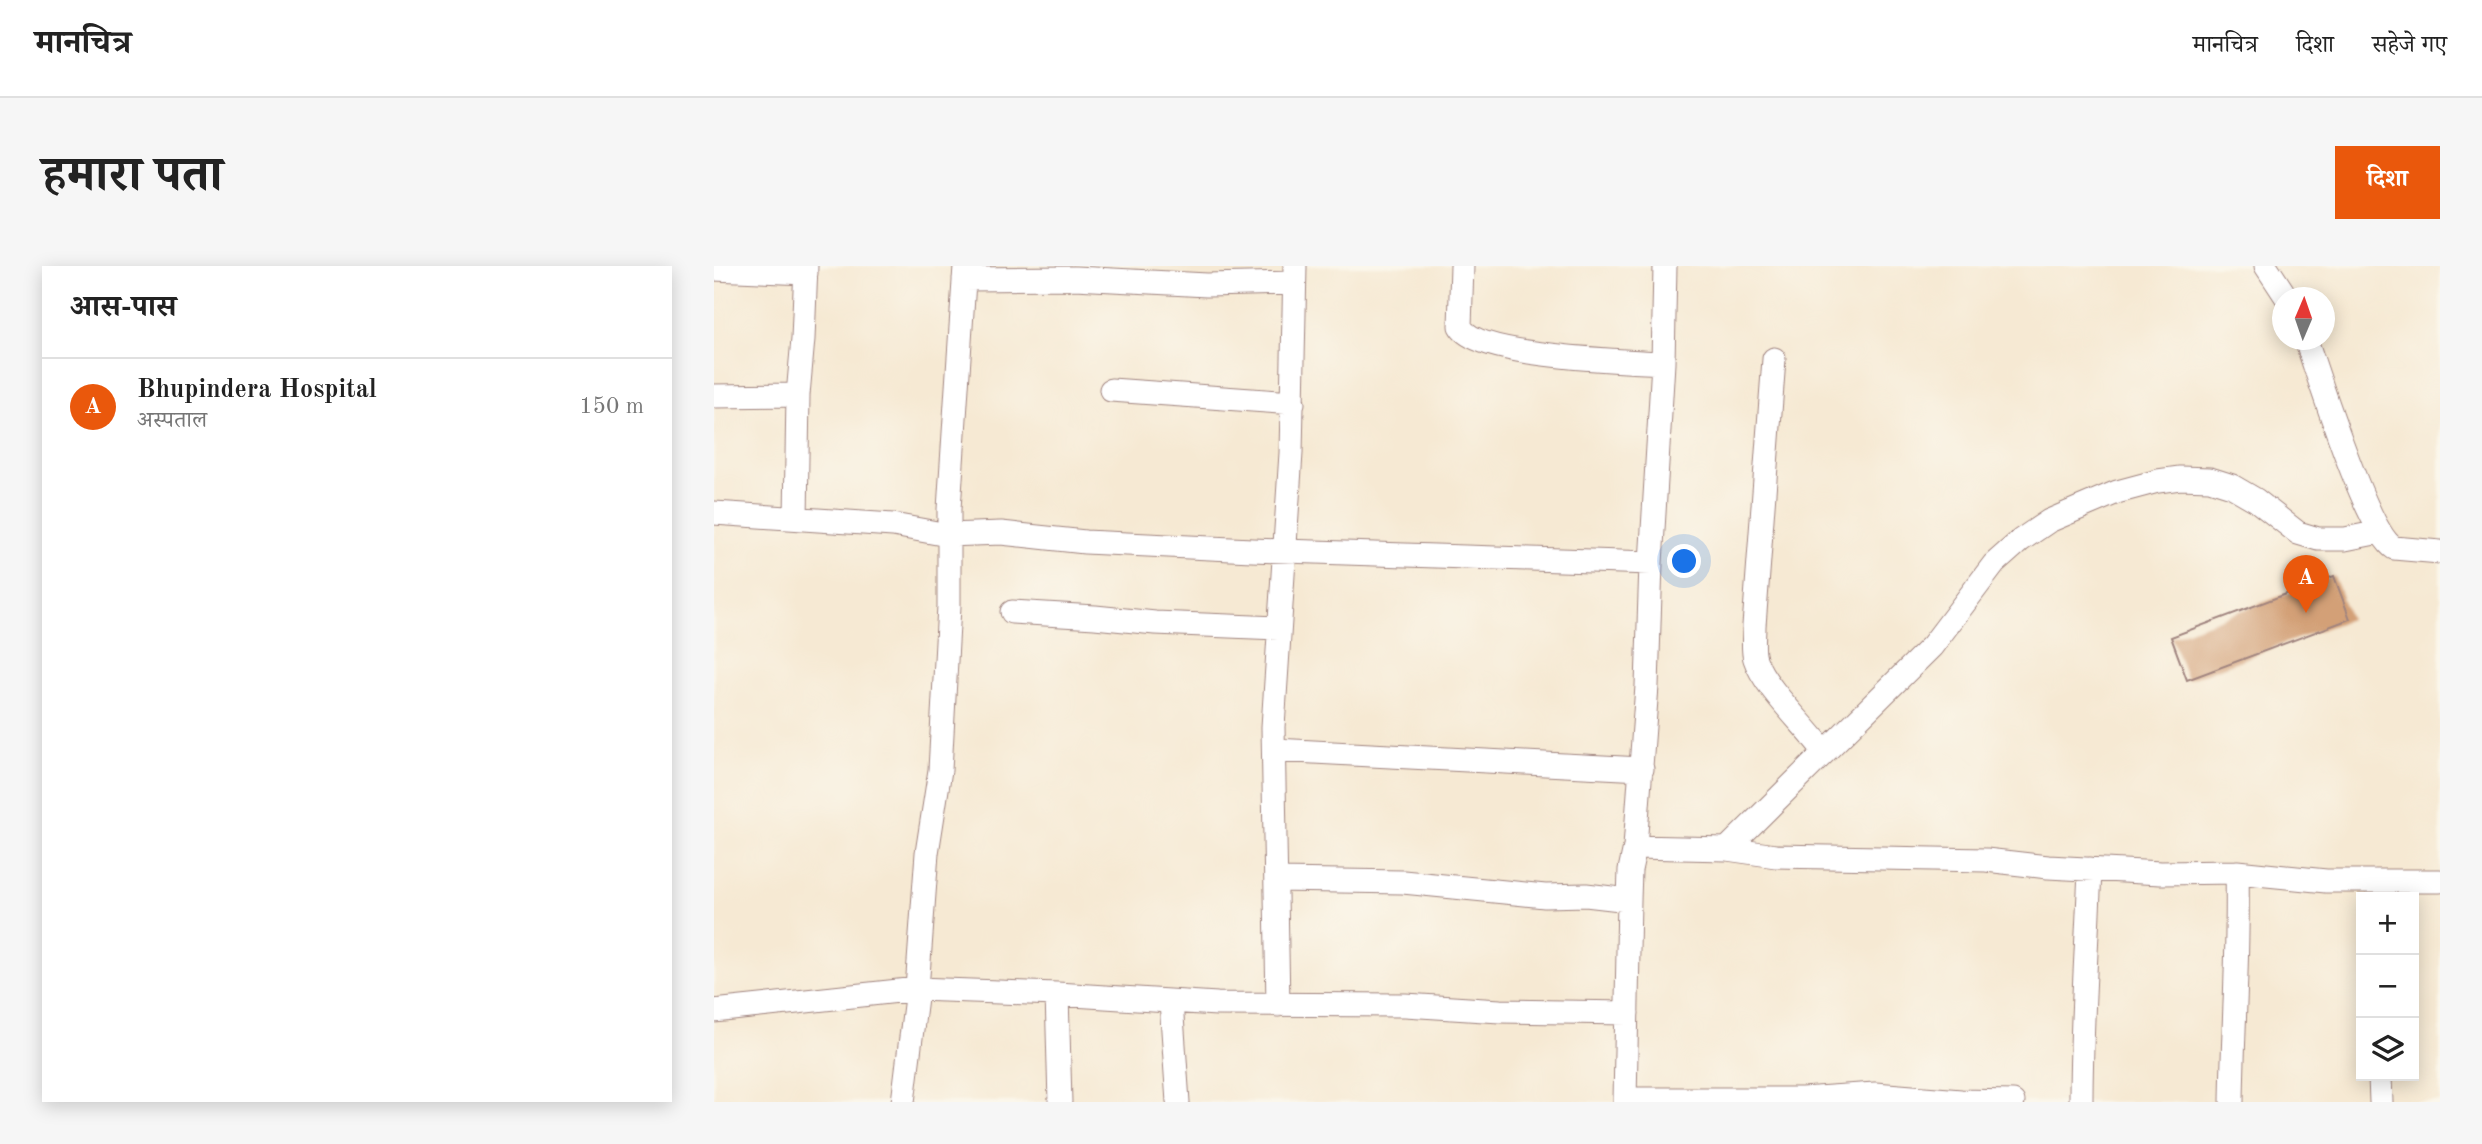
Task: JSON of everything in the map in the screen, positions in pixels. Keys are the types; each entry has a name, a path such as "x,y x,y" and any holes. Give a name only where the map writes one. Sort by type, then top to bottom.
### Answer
{"street":[{"path":"1462,266 1460,326 1471,337 1540,354 1663,363"},
{"path":"1665,266 1650,635 1642,769 1635,847 1630,870 1625,1100 1802,1098 1875,1094 2013,1102"},
{"path":"2266,266 2280,287"},
{"path":"714,269 806,269 798,395 796,519"},
{"path":"903,1102 917,989 927,853 940,771 949,606 948,535 964,272 1207,285 1295,274 1293,403 1273,727 1278,1005"},
{"path":"2310,350 2347,457 2388,545 2394,548 2440,552"},
{"path":"1774,359 1754,626 1755,658 1775,692 1825,751"},
{"path":"1111,390 1293,403"},
{"path":"714,396 798,395"},
{"path":"1727,849 1932,646 1994,564 2021,540 2049,521 2093,501 2158,481 2180,478 2210,479 2232,486 2256,500 2298,533 2318,539 2344,539 2380,532"},
{"path":"714,513 893,525 948,535 1001,533 1084,542 1651,563"},
{"path":"1012,612 1155,623 1278,628"},
{"path":"1275,750 1642,769"},
{"path":"1635,847 1727,849 1776,856 1986,860 2048,867 2161,873 2237,872 2383,888 2440,881"},
{"path":"2081,1102 2081,1023 2090,869"},
{"path":"2232,1102 2238,952 2237,872"},
{"path":"1277,880 1403,882 1545,896 1586,895 1629,900"},
{"path":"714,1011 917,989 1056,994 1171,1002 1405,1005 1627,1013"},
{"path":"1056,994 1060,1102"},
{"path":"1171,1002 1178,1102"},
{"path":"2380,1081 2382,1102"}],"building":[{"path":"2334,576 2350,619 2187,680 2171,637"}],"place":[{"name":"Bhupindera Hospital","path":"2306,613"}]}
